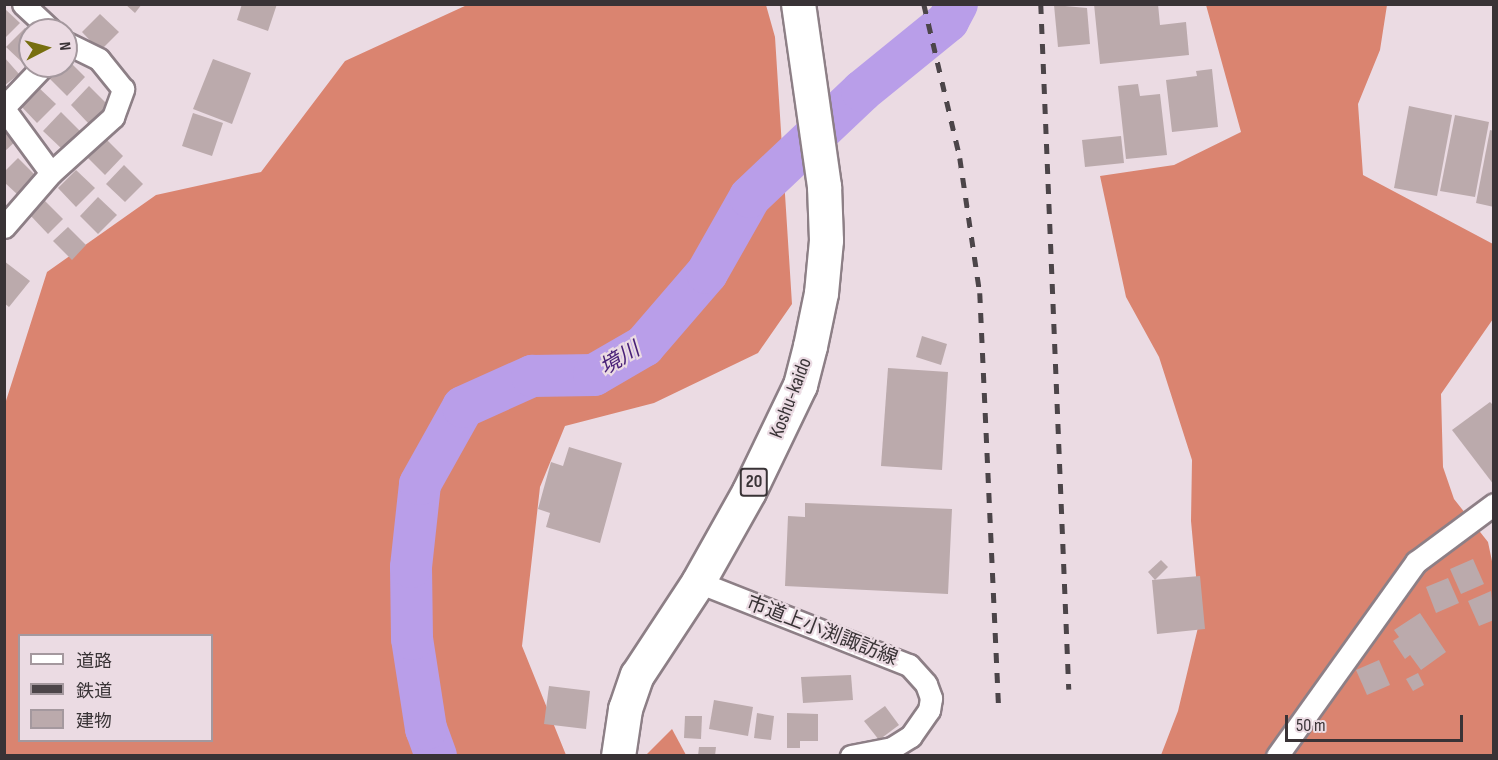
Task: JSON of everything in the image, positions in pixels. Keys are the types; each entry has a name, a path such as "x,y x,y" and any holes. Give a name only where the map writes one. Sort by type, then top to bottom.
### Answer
{"highway":[{"name":"Koshu-kaido","path":"618,756 625,709 637,675 698,582 779,434 800,385 821,293 826,240 824,186 813,96 798,4"}],"street":[{"path":"23,4 38,18"},
{"path":"4,227 51,172 113,117 123,89 99,59 78,49"},
{"path":"32,78 4,108 51,172"},
{"path":"1277,756 1416,562 1494,504"},
{"name":"市道上小渕諏訪線","path":"698,582 909,665 926,684 931,698 929,710 911,736 892,748 851,756"}],"shaded area":[{"path":"467,5 766,5 775,37 792,304 758,353 654,403 565,426 540,487 522,646 566,755 5,756 5,404 47,272 156,195 261,172 345,61"},
{"path":"1206,5 1387,5 1380,50 1358,104 1363,175 1493,244 1493,319 1441,394 1443,467 1454,499 1488,542 1493,566 1493,755 1161,755 1178,711 1200,619 1191,521 1192,460 1159,357 1126,297 1100,176 1174,165 1241,132"},
{"path":"672,729 686,755 646,755"}],"building":[{"path":"125,4 142,4 135,13"},
{"path":"242,4 277,4 268,31 237,20"},
{"path":"1094,4 1158,4 1160,25 1186,22 1189,55 1100,64"},
{"path":"1054,5 1087,8 1090,44 1058,47"},
{"path":"4,8 18,21 18,25 4,39"},
{"path":"100,14 119,32 100,51 82,32"},
{"path":"18,35 18,58 6,47"},
{"path":"4,57 18,75 4,86"},
{"path":"213,59 251,73 232,124 193,109"},
{"path":"1212,69 1218,127 1172,132 1166,80 1197,76 1196,71"},
{"path":"78,70 85,77 67,96 49,78 78,78"},
{"path":"1138,84 1140,96 1160,94 1167,155 1126,159 1118,86"},
{"path":"37,86 56,104 37,123 19,104"},
{"path":"89,86 108,105 89,124 71,105"},
{"path":"1409,106 1452,115 1437,196 1394,188"},
{"path":"61,112 80,131 62,149 43,131"},
{"path":"193,113 223,123 212,156 182,146"},
{"path":"1455,115 1489,122 1475,197 1440,191"},
{"path":"4,126 18,139 4,152"},
{"path":"1490,130 1494,131 1494,207 1476,203"},
{"path":"1121,136 1124,163 1085,167 1082,140"},
{"path":"105,138 123,156 105,175 87,157"},
{"path":"18,158 37,177 18,195 4,182 4,172"},
{"path":"124,165 143,184 125,202 106,184"},
{"path":"76,170 95,188 76,207 58,188"},
{"path":"98,197 117,215 98,234 80,216"},
{"path":"44,200 63,219 48,234 30,215"},
{"path":"68,227 86,245 72,260 53,241"},
{"path":"4,261 30,281 9,307 4,303"},
{"path":"922,336 947,344 941,365 916,357"},
{"path":"888,368 948,372 942,470 881,466"},
{"path":"1490,402 1494,406 1494,485 1452,430"},
{"path":"569,447 622,463 600,543 546,527 550,513 538,509 551,462 563,466"},
{"path":"805,503 952,509 948,594 785,586 788,516 805,517"},
{"path":"1473,559 1484,584 1461,594 1450,569"},
{"path":"1161,560 1168,567 1155,580 1148,572"},
{"path":"1200,576 1205,629 1157,634 1152,580"},
{"path":"1448,578 1459,603 1436,613 1426,587"},
{"path":"1491,591 1494,620 1479,626 1468,601"},
{"path":"1420,613 1446,652 1421,670 1410,655 1405,659 1393,641 1399,637 1394,630"},
{"path":"1379,660 1390,685 1367,695 1356,670"},
{"path":"1418,673 1424,685 1413,691 1406,679"},
{"path":"851,675 853,700 803,703 801,677"},
{"path":"549,686 590,691 586,729 544,724"},
{"path":"714,700 753,707 748,736 709,729"},
{"path":"885,706 899,725 879,740 864,721"},
{"path":"757,713 774,716 771,740 754,738"},
{"path":"787,713 818,714 818,741 800,741 800,748 787,748"},
{"path":"685,716 702,716 701,739 684,738"},
{"path":"699,747 716,747 715,756 698,756"}],"waterway":[{"name":"境川","path":"436,756 426,729 412,639 411,567 420,484 463,407 532,376 594,375 644,346 707,273 750,197 862,91 948,21 957,4"}],"railway":[{"path":"924,4 960,158 980,293 999,712"},
{"path":"1041,4 1069,689"}]}
